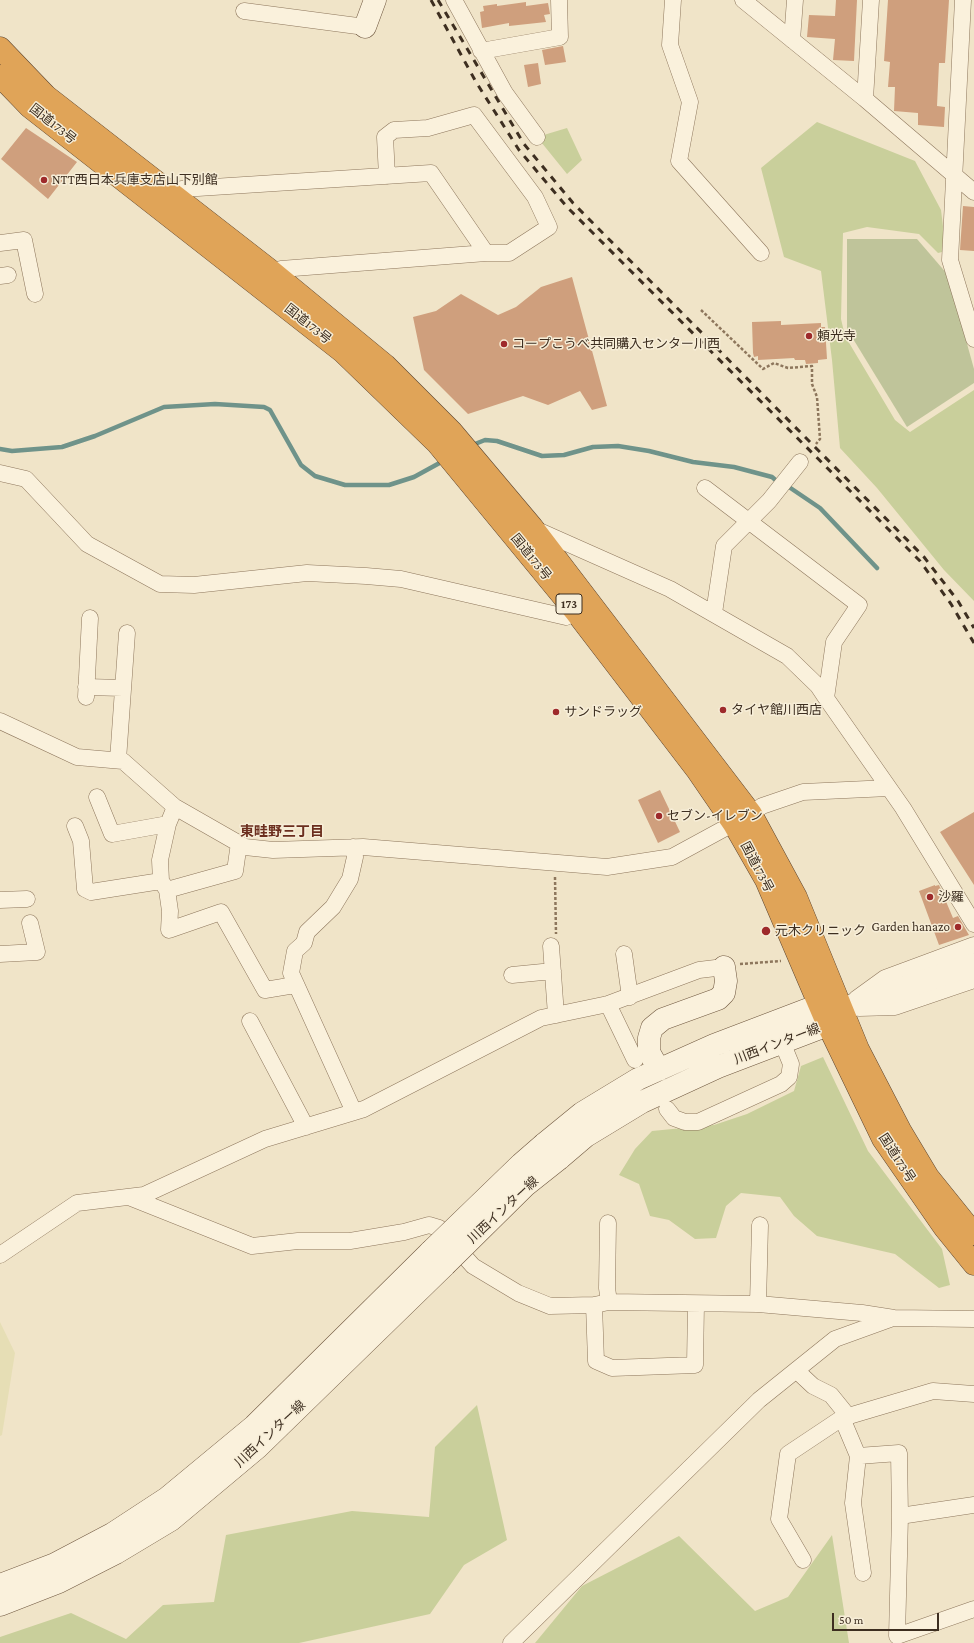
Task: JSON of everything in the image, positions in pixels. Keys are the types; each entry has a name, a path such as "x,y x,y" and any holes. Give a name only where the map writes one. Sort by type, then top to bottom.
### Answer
{"highway":[{"name":"国道173号","path":"0,48 46,96 271,271 385,365 452,432 532,527 583,608"},
{"name":"国道173号","path":"0,76 30,107 344,352 437,442 583,608 742,819 796,896 830,1013 883,1139 944,1227 974,1264"},
{"name":"国道173号","path":"742,819 800,960 830,1013 858,1049 901,1132 928,1177 974,1234"}],"main road":[{"path":"365,27 375,0"},
{"path":"830,1013 974,964"},
{"path":"659,1070 649,1052 648,1038 652,1028 663,1019 718,998 724,992 726,981 724,967"},
{"name":"川西インター線","path":"552,1152 586,1136 642,1102 718,1067 782,1042 830,1013"},
{"name":"川西インター線","path":"0,1585 55,1564 112,1534 167,1498 254,1426 438,1258 525,1186 582,1113 638,1080 714,1045 830,1013"},
{"name":"川西インター線","path":"0,1605 59,1582 116,1553 171,1520 257,1448 438,1258"}],"street":[{"path":"454,0 480,51 505,93 537,137"},
{"path":"480,51 560,37 559,0"},
{"path":"673,0 670,45 690,102 678,161 761,253"},
{"path":"743,0 865,99 974,192"},
{"path":"792,40 795,0"},
{"path":"865,99 871,0"},
{"path":"963,0 950,260 974,339"},
{"path":"244,11 365,27"},
{"path":"271,271 280,269 486,253 509,253 550,227 535,197 474,115 428,128 394,130 385,137 387,176"},
{"path":"171,192 182,189 431,173 486,253"},
{"path":"0,243 24,240 35,294"},
{"path":"714,613 724,546 749,523 800,462"},
{"path":"0,473 26,479 87,544 160,584 194,586 307,573 366,576 401,579 566,617 583,608"},
{"path":"705,488 749,523 859,605 834,642 826,698"},
{"path":"532,527 670,589 787,656 818,686 889,788 974,924"},
{"path":"90,618 86,692 123,688"},
{"path":"118,760 126,633"},
{"path":"0,721 77,757 123,761 175,807 245,847 273,850 353,847 606,867 672,857 742,819 762,806 803,792 889,788"},
{"path":"97,798 112,834 168,824"},
{"path":"175,807 168,824 160,860 170,911 169,930 221,912 265,990 295,985"},
{"path":"75,826 80,841 85,889 91,892 164,885 234,871 239,843"},
{"path":"353,847 354,857 350,879 332,907 308,932 304,943 295,951 291,973 295,985 354,1112"},
{"path":"0,900 27,898"},
{"path":"0,954 37,952 30,923"},
{"path":"830,1013 885,978 974,945"},
{"path":"552,946 556,1015"},
{"path":"624,954 630,997"},
{"path":"0,1255 77,1203 144,1195 265,1139 354,1112 390,1096 541,1018 608,1004 699,970 724,967"},
{"path":"512,975 553,971"},
{"path":"830,1013 895,1007 974,980"},
{"path":"608,1004 635,1060"},
{"path":"250,1021 306,1127"},
{"path":"667,1109 674,1118 685,1122 698,1122 781,1084 789,1077 791,1064 782,1042"},
{"path":"129,1197 252,1246 298,1241 350,1241 404,1232 428,1226 439,1228 473,1266 518,1293 550,1306 602,1303 758,1304 862,1313 894,1318 974,1319"},
{"path":"608,1223 607,1288 602,1303 596,1361 612,1368 695,1366 696,1304"},
{"path":"758,1304 760,1225"},
{"path":"511,1643 759,1400 835,1339 894,1318"},
{"path":"797,1371 813,1386 831,1395 845,1417 858,1456 853,1503 862,1573"},
{"path":"803,1560 779,1519 788,1454 845,1417 933,1391 974,1394"},
{"path":"858,1456 899,1453 900,1516 897,1636 974,1609"},
{"path":"900,1516 974,1505"}],"path":[{"path":"701,310 763,370 774,363 788,368 812,366 812,384 817,397 820,439 816,444"},
{"path":"552,946 557,945 555,863"},
{"path":"724,967 800,960"}],"shaded area":[{"path":"0,1322 15,1353 2,1435 0,1436"}],"green space":[{"path":"817,122 915,161 941,210 946,251 938,253 919,234 867,227 843,233 841,319 845,336 895,420 910,432 974,390 974,601 944,570 877,488 840,448 832,360 821,271 784,257 761,168"},
{"path":"567,128 582,160 567,174 537,137"},
{"path":"847,239 917,239 948,275 974,369 974,383 907,427 847,329"},
{"path":"823,1057 868,1151 942,1249 950,1285 939,1288 895,1254 817,1236 794,1216 780,1197 741,1193 726,1206 716,1238 695,1239 669,1220 650,1216 639,1184 619,1175 635,1149 652,1131 714,1125 747,1114 794,1091 801,1066"},
{"path":"477,1405 507,1540 464,1565 430,1614 299,1643 0,1643 0,1637 71,1613 126,1639 163,1605 214,1602 226,1535 352,1511 429,1517 435,1447"},
{"path":"832,1535 849,1643 535,1643 582,1586 679,1536 755,1611 788,1597"}],"building":[{"path":"836,0 857,0 854,61 833,60 835,39 807,37 809,15 835,16"},
{"path":"888,0 949,0 945,63 939,63 937,106 945,107 944,127 918,125 918,113 894,111 895,87 888,87 890,62 884,61"},
{"path":"526,2 526,6 548,3 550,14 544,15 546,22 509,26 509,23 482,28 480,12 484,11 483,6 497,4 497,6"},
{"path":"563,46 566,62 545,65 542,50"},
{"path":"538,63 541,84 528,87 524,65"},
{"name":"NTT西日本兵庫支店山下別館","path":"26,128 77,162 48,199 1,159"},
{"path":"963,206 974,207 974,251 960,250"},
{"name":"コープこうべ共同購入センター川西","path":"572,277 607,406 592,410 580,391 548,405 523,396 468,414 424,370 413,317 436,311 461,294 498,315 516,307 541,287"},
{"name":"頼光寺","path":"781,321 781,325 821,323 821,327 825,327 827,359 818,360 818,363 806,364 805,360 795,360 794,358 758,360 758,356 754,357 752,322"},
{"name":"セブン-イレブン","path":"660,790 680,832 658,843 638,800"},
{"path":"974,812 974,885 940,832"},
{"path":"939,885 953,918 958,916 969,935 939,945 919,891"}],"waterway":[{"path":"0,449 12,451 62,447 95,436 164,407 215,404 264,407 270,410 301,465 315,476 345,485 389,485 414,477 445,460"},
{"path":"470,446 485,440 497,441 542,456 564,455 593,447 618,446 649,451 693,462 734,467 772,477 779,483"},
{"path":"786,485 820,508 877,568"}],"railway":[{"path":"431,0 476,82 519,150 567,207 920,561 951,604 974,643"},
{"path":"438,0 524,144 573,203 924,557 958,601 974,628"}],"place":[{"name":"NTT西日本兵庫支店山下別館","path":"44,180"},
{"name":"頼光寺","path":"809,336"},
{"name":"コープこうべ共同購入センター川西","path":"504,344"},
{"name":"タイヤ館川西店","path":"723,710"},
{"name":"サンドラッグ","path":"556,712"},
{"name":"セブン-イレブン","path":"659,816"},
{"name":"沙羅","path":"930,897"},
{"name":"Garden hanazo","path":"958,927"},
{"name":"元木クリニック","path":"766,931"}],"district":[{"name":"東畦野三丁目","path":"282,832"}]}
